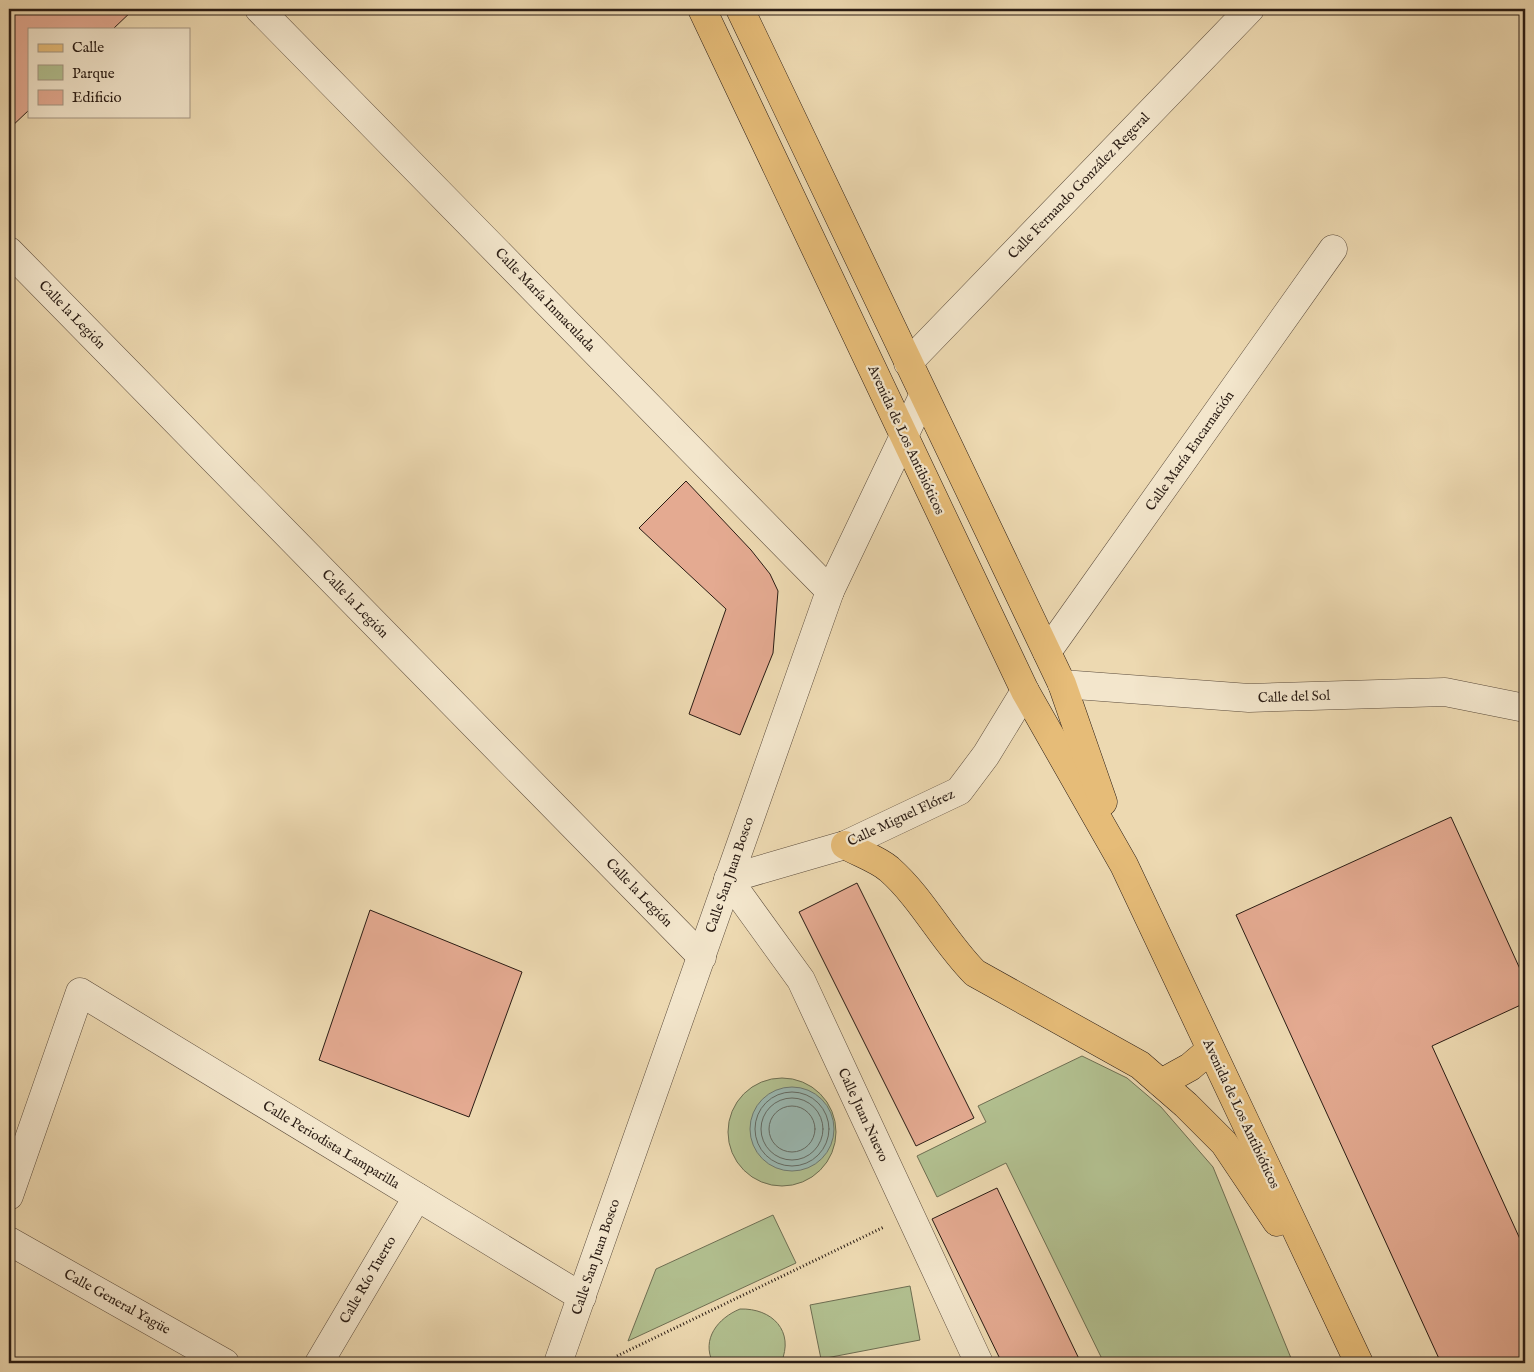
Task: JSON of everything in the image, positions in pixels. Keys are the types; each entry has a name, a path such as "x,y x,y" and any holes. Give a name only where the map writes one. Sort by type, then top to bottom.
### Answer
{"main road":[{"name":"Avenida de Los Antibióticos","path":"702,9 1025,691 1124,865 1359,1363"},
{"name":"Avenida de Los Antibióticos","path":"740,9 1062,684 1124,865"},
{"path":"845,845 888,868 905,886 956,954 975,972 1140,1065 1161,1083 1224,1143 1330,1301"},
{"path":"1161,1083 1190,1067 1210,1050"}],"street":[{"name":"Calle María Inmaculada","path":"259,9 830,591"},
{"name":"Calle Fernando González Regeral","path":"908,363 1250,9"},
{"name":"Calle María Encarnación","path":"1047,652 1333,249"},
{"name":"Calle la Legión","path":"9,251 702,957"},
{"name":"Calle San Juan Bosco","path":"558,1363 830,591 923,396"},
{"name":"Calle del Sol","path":"1062,684 1249,698 1445,692 1525,708"},
{"name":"Calle Miguel Flórez","path":"728,879 845,845 959,791 986,755 1025,691"},
{"name":"Calle Juan Nuevo","path":"728,879 801,980 979,1363"},
{"name":"Calle Periodista Lamparilla","path":"9,1196 80,992 582,1297"},
{"name":"Calle Río Tuerto","path":"319,1363 417,1197"},
{"name":"Calle General Yagüe","path":"9,1241 225,1363"}],"path":[{"path":"617,1356 892,1223"}],"green space":[{"path":"1082,1056 1127,1078 1161,1107 1213,1167 1293,1363 1104,1363 1006,1163 937,1197 917,1156 986,1122 978,1106"},
{"path":"782,1078 803,1082 820,1094 832,1111 836,1132 832,1153 820,1170 803,1182 782,1186 761,1182 744,1170 732,1153 728,1132 732,1111 744,1094 761,1082"},
{"path":"773,1215 796,1263 628,1341 656,1269"},
{"path":"910,1286 920,1340 821,1359 810,1305"},
{"path":"740,1309 762,1313 771,1317 778,1324 783,1332 785,1341 785,1351 781,1363 713,1363 709,1346 714,1330 725,1318"}],"water":[{"path":"784,1087 800,1087 816,1094 827,1105 834,1121 831,1145 822,1159 816,1164 800,1171 784,1171 768,1164 757,1153 750,1137 750,1121 757,1105 768,1094"}],"building":[{"path":"9,9 134,9 114,28 28,28 28,111 9,129"},
{"path":"686,481 751,550 770,574 778,591 773,653 740,735 689,714 726,609 639,528"},
{"path":"1451,817 1525,980 1525,1003 1432,1046 1525,1250 1525,1363 1441,1363 1236,915"},
{"path":"857,883 974,1118 916,1146 799,912"},
{"path":"370,910 522,972 469,1117 319,1060"},
{"path":"997,1188 1081,1363 1002,1363 932,1219"}]}
